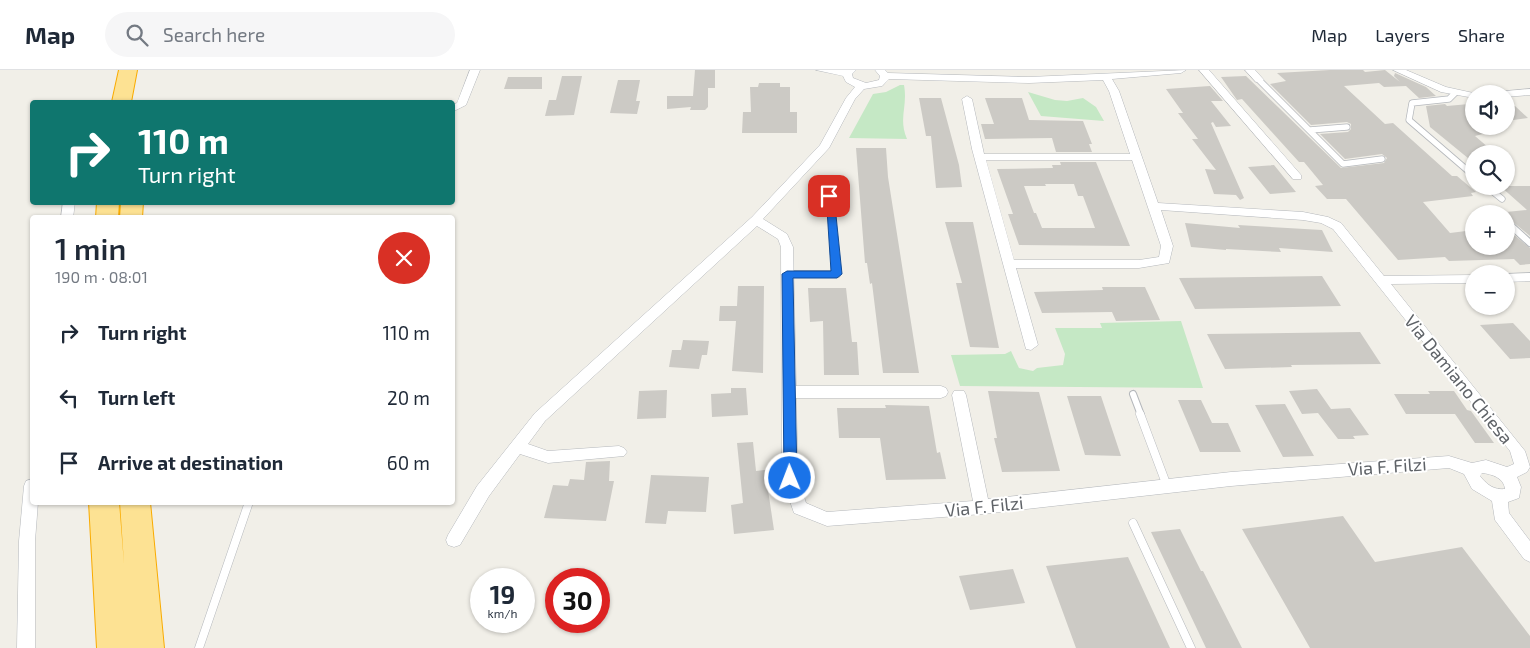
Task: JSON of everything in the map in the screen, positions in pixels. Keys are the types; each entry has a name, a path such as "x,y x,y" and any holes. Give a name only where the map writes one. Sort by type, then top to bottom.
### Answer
{"highway":[{"path":"122,100 128,70"},
{"path":"142,95 145,70"},
{"path":"104,505 114,648"},
{"path":"135,505 146,645"}],"street":[{"path":"455,108 460,105 475,70"},
{"path":"820,70 849,72 852,82 861,86 879,84 885,79 882,73 1001,80 1106,77 1181,70"},
{"path":"1204,70 1297,177"},
{"path":"1250,70 1259,80"},
{"path":"1398,70 1455,93 1465,94"},
{"path":"1009,264 1155,263 1165,260 1167,246 1114,92 1106,77"},
{"path":"454,540 483,490 516,446 563,394 756,220 825,146 851,98 861,86"},
{"path":"1515,93 1530,92"},
{"path":"967,99 980,157 1031,345"},
{"path":"980,157 1137,157"},
{"name":"Via Damiano Chiesa","path":"1154,206 1303,216 1324,220 1337,226 1347,236 1520,455 1522,467 1506,475"},
{"name":"Via F. Filzi","path":"756,220 783,237 787,247 790,478 800,508 827,519 982,507 1167,486 1449,462 1473,470 1481,466 1487,466 1506,475"},
{"path":"1515,278 1530,277"},
{"path":"1380,280 1465,279"},
{"path":"789,392 941,392"},
{"path":"959,395 982,507"},
{"path":"516,446 548,457 619,452"},
{"path":"1473,470 1472,474 1476,483 1486,491 1498,496 1513,493 1513,485 1506,475"},
{"path":"1498,496 1501,515 1530,554"},
{"path":"26,648 31,505"}],"lane":[{"path":"1259,80 1343,164 1382,159"},
{"path":"1455,93 1449,99 1412,103 1409,120 1465,168"},
{"path":"1310,130 1347,127"},
{"path":"1497,195 1502,199"},
{"path":"787,274 837,274 829,196"},
{"path":"1515,229 1530,243"},
{"path":"1133,394 1167,486"},
{"path":"199,648 248,505"},
{"path":"1133,523 1191,648"}],"green space":[{"path":"904,85 903,125 907,139 849,138 873,94 886,92"},
{"path":"1028,92 1055,100 1067,101 1083,98 1096,107 1104,121 1041,116"},
{"path":"1181,321 1203,388 960,386 951,355 1005,354 1011,351 1019,368 1033,371 1037,368 1063,365 1065,354 1055,328 1102,328 1100,323"}],"building":[{"path":"695,70 715,70 715,88 708,88 708,107 705,110 690,110 691,107 667,109 667,96 693,96"},
{"path":"1330,70 1363,70 1365,72 1385,70 1400,82 1394,76 1395,73 1426,87 1436,96 1419,98 1406,86 1384,87 1379,83 1344,86 1385,124 1393,123 1452,176 1457,176 1465,183 1465,195 1473,196 1423,202 1450,233 1465,231 1465,255 1515,255 1515,236 1530,248 1530,264 1520,265 1514,259 1449,261 1445,257 1398,260 1346,199 1327,199 1315,186 1323,185 1304,162 1299,162 1242,99 1237,100 1221,77 1246,76 1341,168 1384,163 1387,158 1382,154 1345,159 1320,134 1348,132 1351,129 1351,124 1347,122 1311,125 1270,84 1286,81 1277,73"},
{"path":"562,76 582,76 574,115 545,116 549,100 556,100"},
{"path":"508,77 542,77 542,89 504,89"},
{"path":"618,80 640,80 636,101 640,101 637,114 610,113"},
{"path":"759,83 780,83 780,87 790,87 790,112 797,112 797,133 742,133 743,112 751,112 750,87 758,87"},
{"path":"1210,86 1223,101 1211,101 1231,126 1216,127 1213,122 1211,123 1244,198 1240,200 1236,195 1214,194 1205,169 1216,170 1192,139 1198,139 1178,113 1183,113 1166,89"},
{"path":"919,98 941,98 959,165 962,187 936,188 931,136 926,136"},
{"path":"985,98 1022,98 1029,120 1083,121 1092,144 1089,144 1092,152 1056,152 1052,138 985,139 981,124 994,124"},
{"path":"1465,104 1465,135 1479,135 1475,136 1486,145 1465,145 1465,156 1430,127 1426,106"},
{"path":"1515,106 1528,118 1515,120"},
{"path":"856,148 886,148 888,177 919,373 883,373 872,283 870,284 867,263 865,263"},
{"path":"1060,162 1096,162 1130,246 1019,245 1008,214 1013,214 997,169 1053,168 1052,165 1061,165","holes":["1074,184 1078,196 1083,196 1095,228 1042,228 1024,186"]},
{"path":"1274,165 1296,192 1270,194 1248,167"},
{"path":"1515,186 1530,186 1530,236 1515,224 1515,211 1527,210 1510,195 1515,195"},
{"path":"945,222 973,222 999,348 970,347 956,283 962,283"},
{"path":"1185,223 1240,228 1238,225 1322,230 1333,252 1279,248 1281,252 1191,247"},
{"path":"1322,276 1341,306 1195,309 1179,278"},
{"path":"738,286 764,286 763,373 732,371 736,321 719,321 720,306 737,306"},
{"path":"1102,287 1145,287 1160,320 1116,321 1112,312 1042,313 1034,292 1103,290"},
{"path":"808,288 846,288 852,342 857,342 859,375 824,375 823,321 810,322"},
{"path":"1513,323 1530,341 1530,358 1510,359 1480,325"},
{"path":"1360,332 1381,364 1291,365 1292,367 1225,369 1207,334"},
{"path":"683,340 709,341 707,355 702,355 699,369 669,367 672,350 681,350"},
{"path":"731,388 746,388 748,415 712,417 711,394 731,393"},
{"path":"1317,389 1331,409 1350,408 1369,435 1353,436 1355,439 1338,439 1318,413 1302,414 1289,391"},
{"path":"667,390 666,418 637,419 639,391"},
{"path":"988,391 1039,392 1060,471 1002,472 994,438 997,438"},
{"path":"1428,391 1454,391 1494,443 1475,443 1455,414 1406,414 1394,394 1430,394"},
{"path":"1067,396 1101,396 1121,456 1085,455"},
{"path":"1178,400 1201,400 1212,423 1228,423 1241,452 1200,452"},
{"path":"1285,404 1314,456 1283,457 1255,405"},
{"path":"885,405 929,406 937,453 940,452 946,479 886,480 880,438 839,438 837,408 886,408"},
{"path":"753,442 756,471 765,470 774,530 734,534 731,505 743,503 737,443"},
{"path":"610,461 609,481 614,481 606,521 544,518 553,485 568,486 570,479 584,480 586,462"},
{"path":"651,475 709,477 706,512 668,511 666,524 645,523"},
{"path":"1343,516 1375,562 1462,547 1530,636 1530,648 1310,648 1242,529"},
{"path":"1180,529 1242,648 1206,648 1151,532"},
{"path":"1128,557 1170,648 1076,648 1046,566"},
{"path":"1013,569 1025,603 970,610 959,576"}],"route":[{"path":"790,478 787,274 837,274 829,196"}]}
